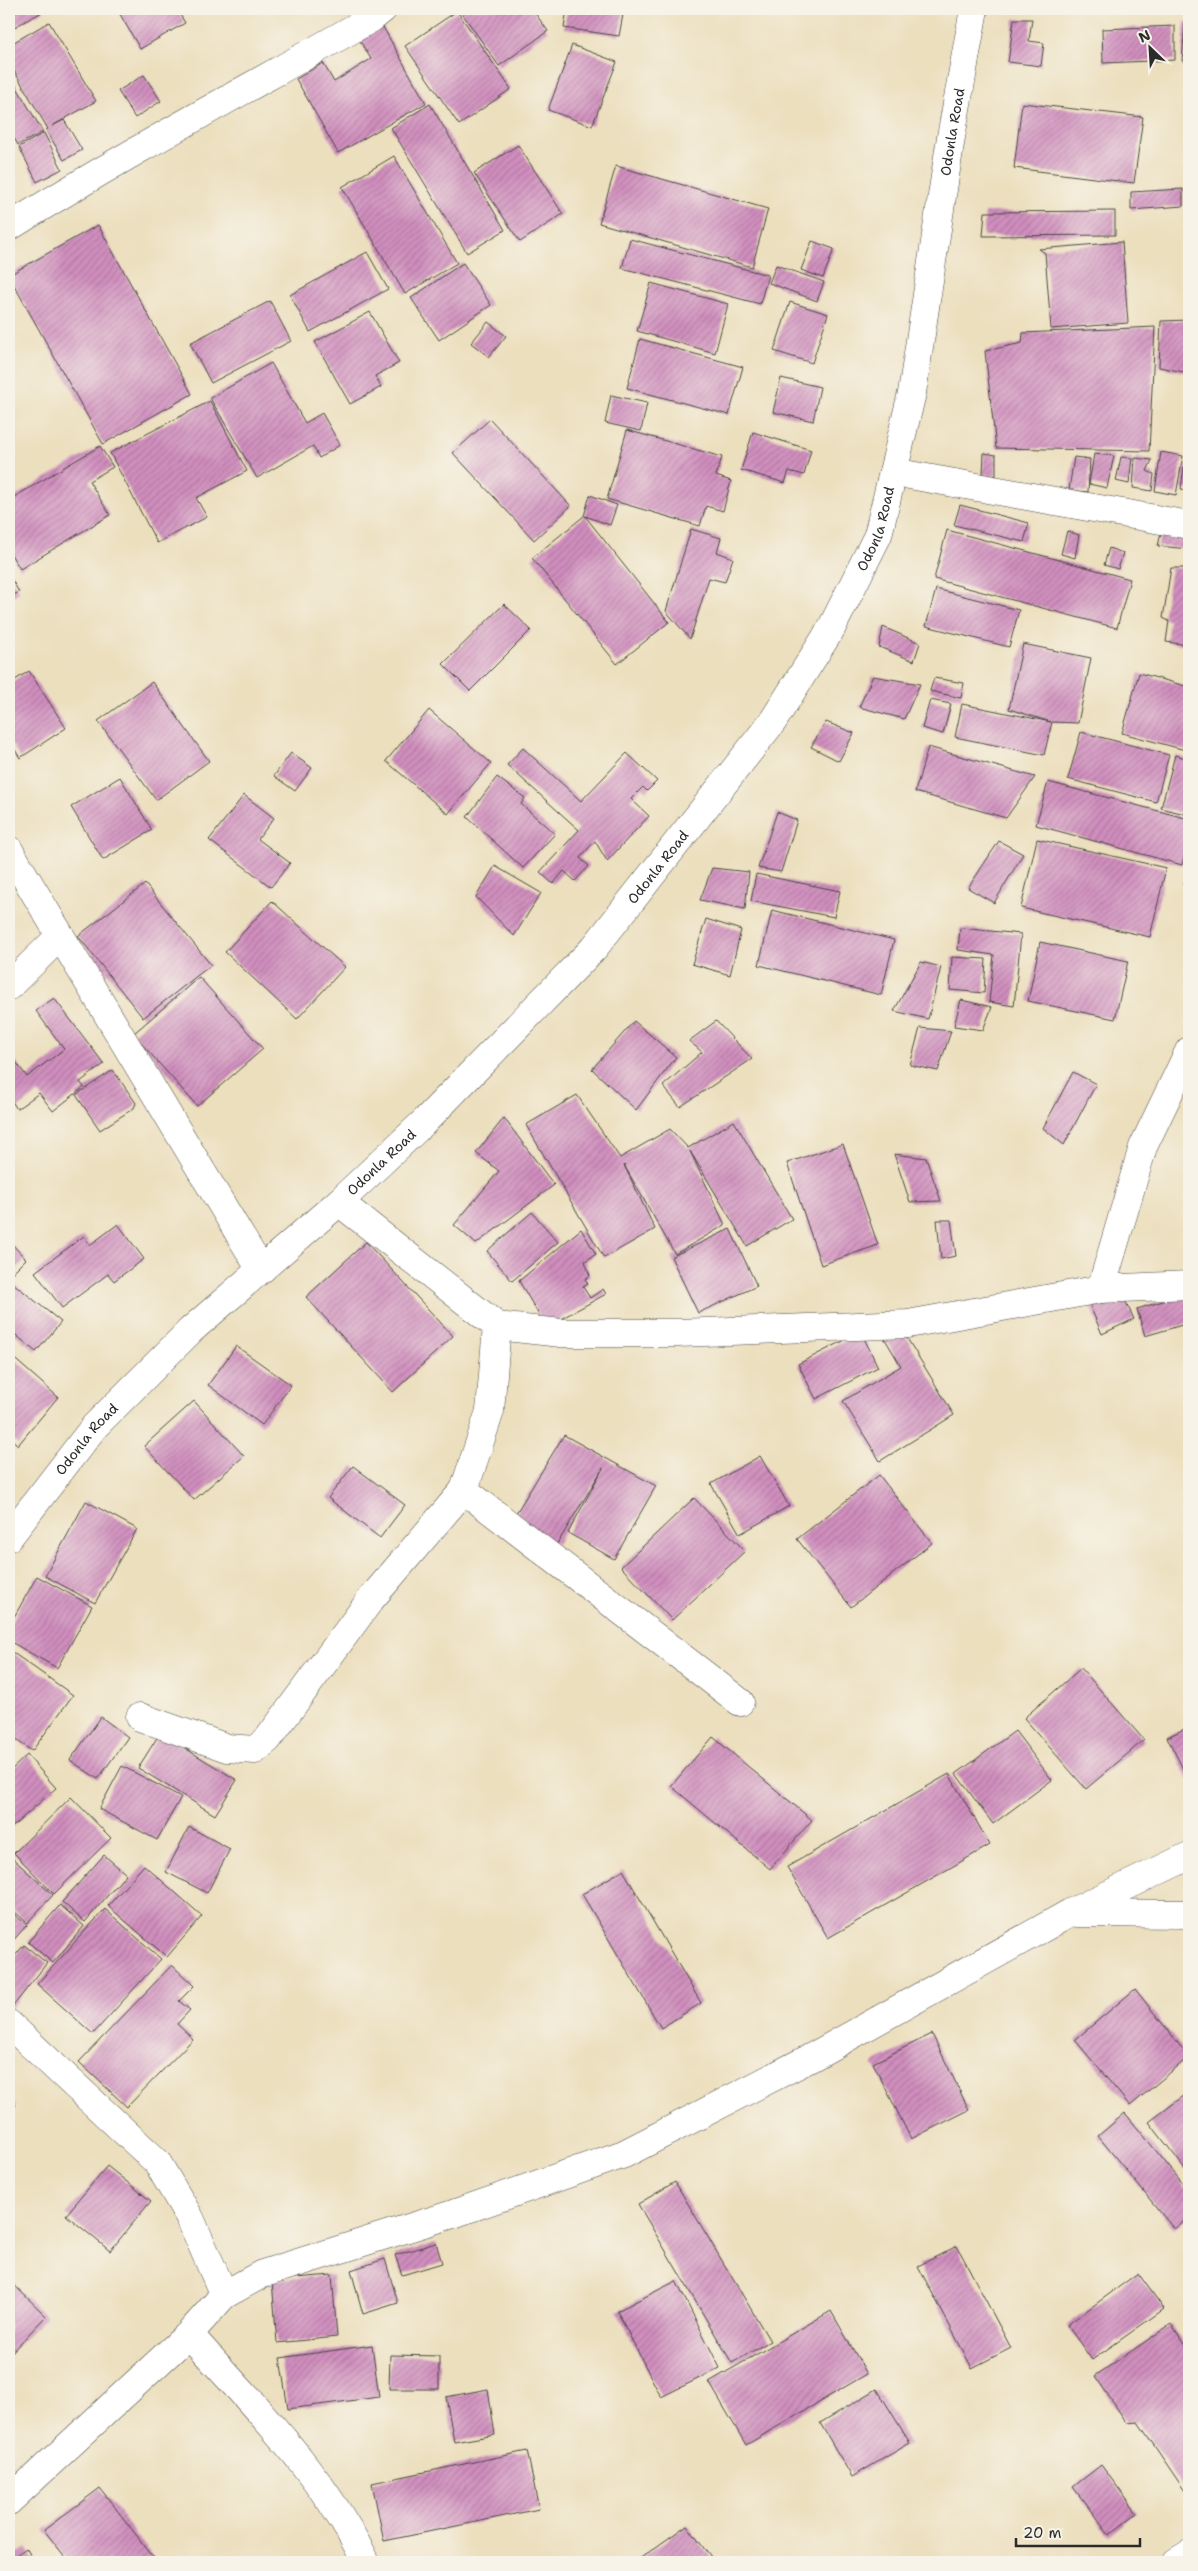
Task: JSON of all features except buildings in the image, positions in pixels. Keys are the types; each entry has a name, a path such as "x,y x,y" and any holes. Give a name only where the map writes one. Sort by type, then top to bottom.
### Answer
{"street":[{"path":"9,227 101,169 254,86 372,18 384,9"},
{"name":"Odonla Road","path":"9,1537 94,1427 191,1330 339,1202 423,1123 594,948 773,721 831,629 878,536 912,393 951,138 974,9"},
{"path":"893,472 1189,525"},
{"path":"9,850 261,1270"},
{"path":"9,986 60,936"},
{"path":"1101,1289 1143,1147 1189,1051"},
{"path":"339,1202 497,1326 561,1333 678,1333 908,1324 1101,1289 1189,1285"},
{"path":"140,1717 227,1748 255,1750 268,1739 371,1600 464,1490 490,1411 497,1326"},
{"path":"464,1490 740,1702"},
{"path":"9,2501 189,2334 224,2295 262,2274 453,2214 624,2154 814,2056 1070,1912 1189,1856"},
{"path":"1070,1912 1189,1914"},
{"path":"9,2024 157,2162 190,2218 224,2295"},
{"path":"189,2334 300,2457 337,2507 366,2562"},
{"path":"1176,2562 1189,2554"}]}
